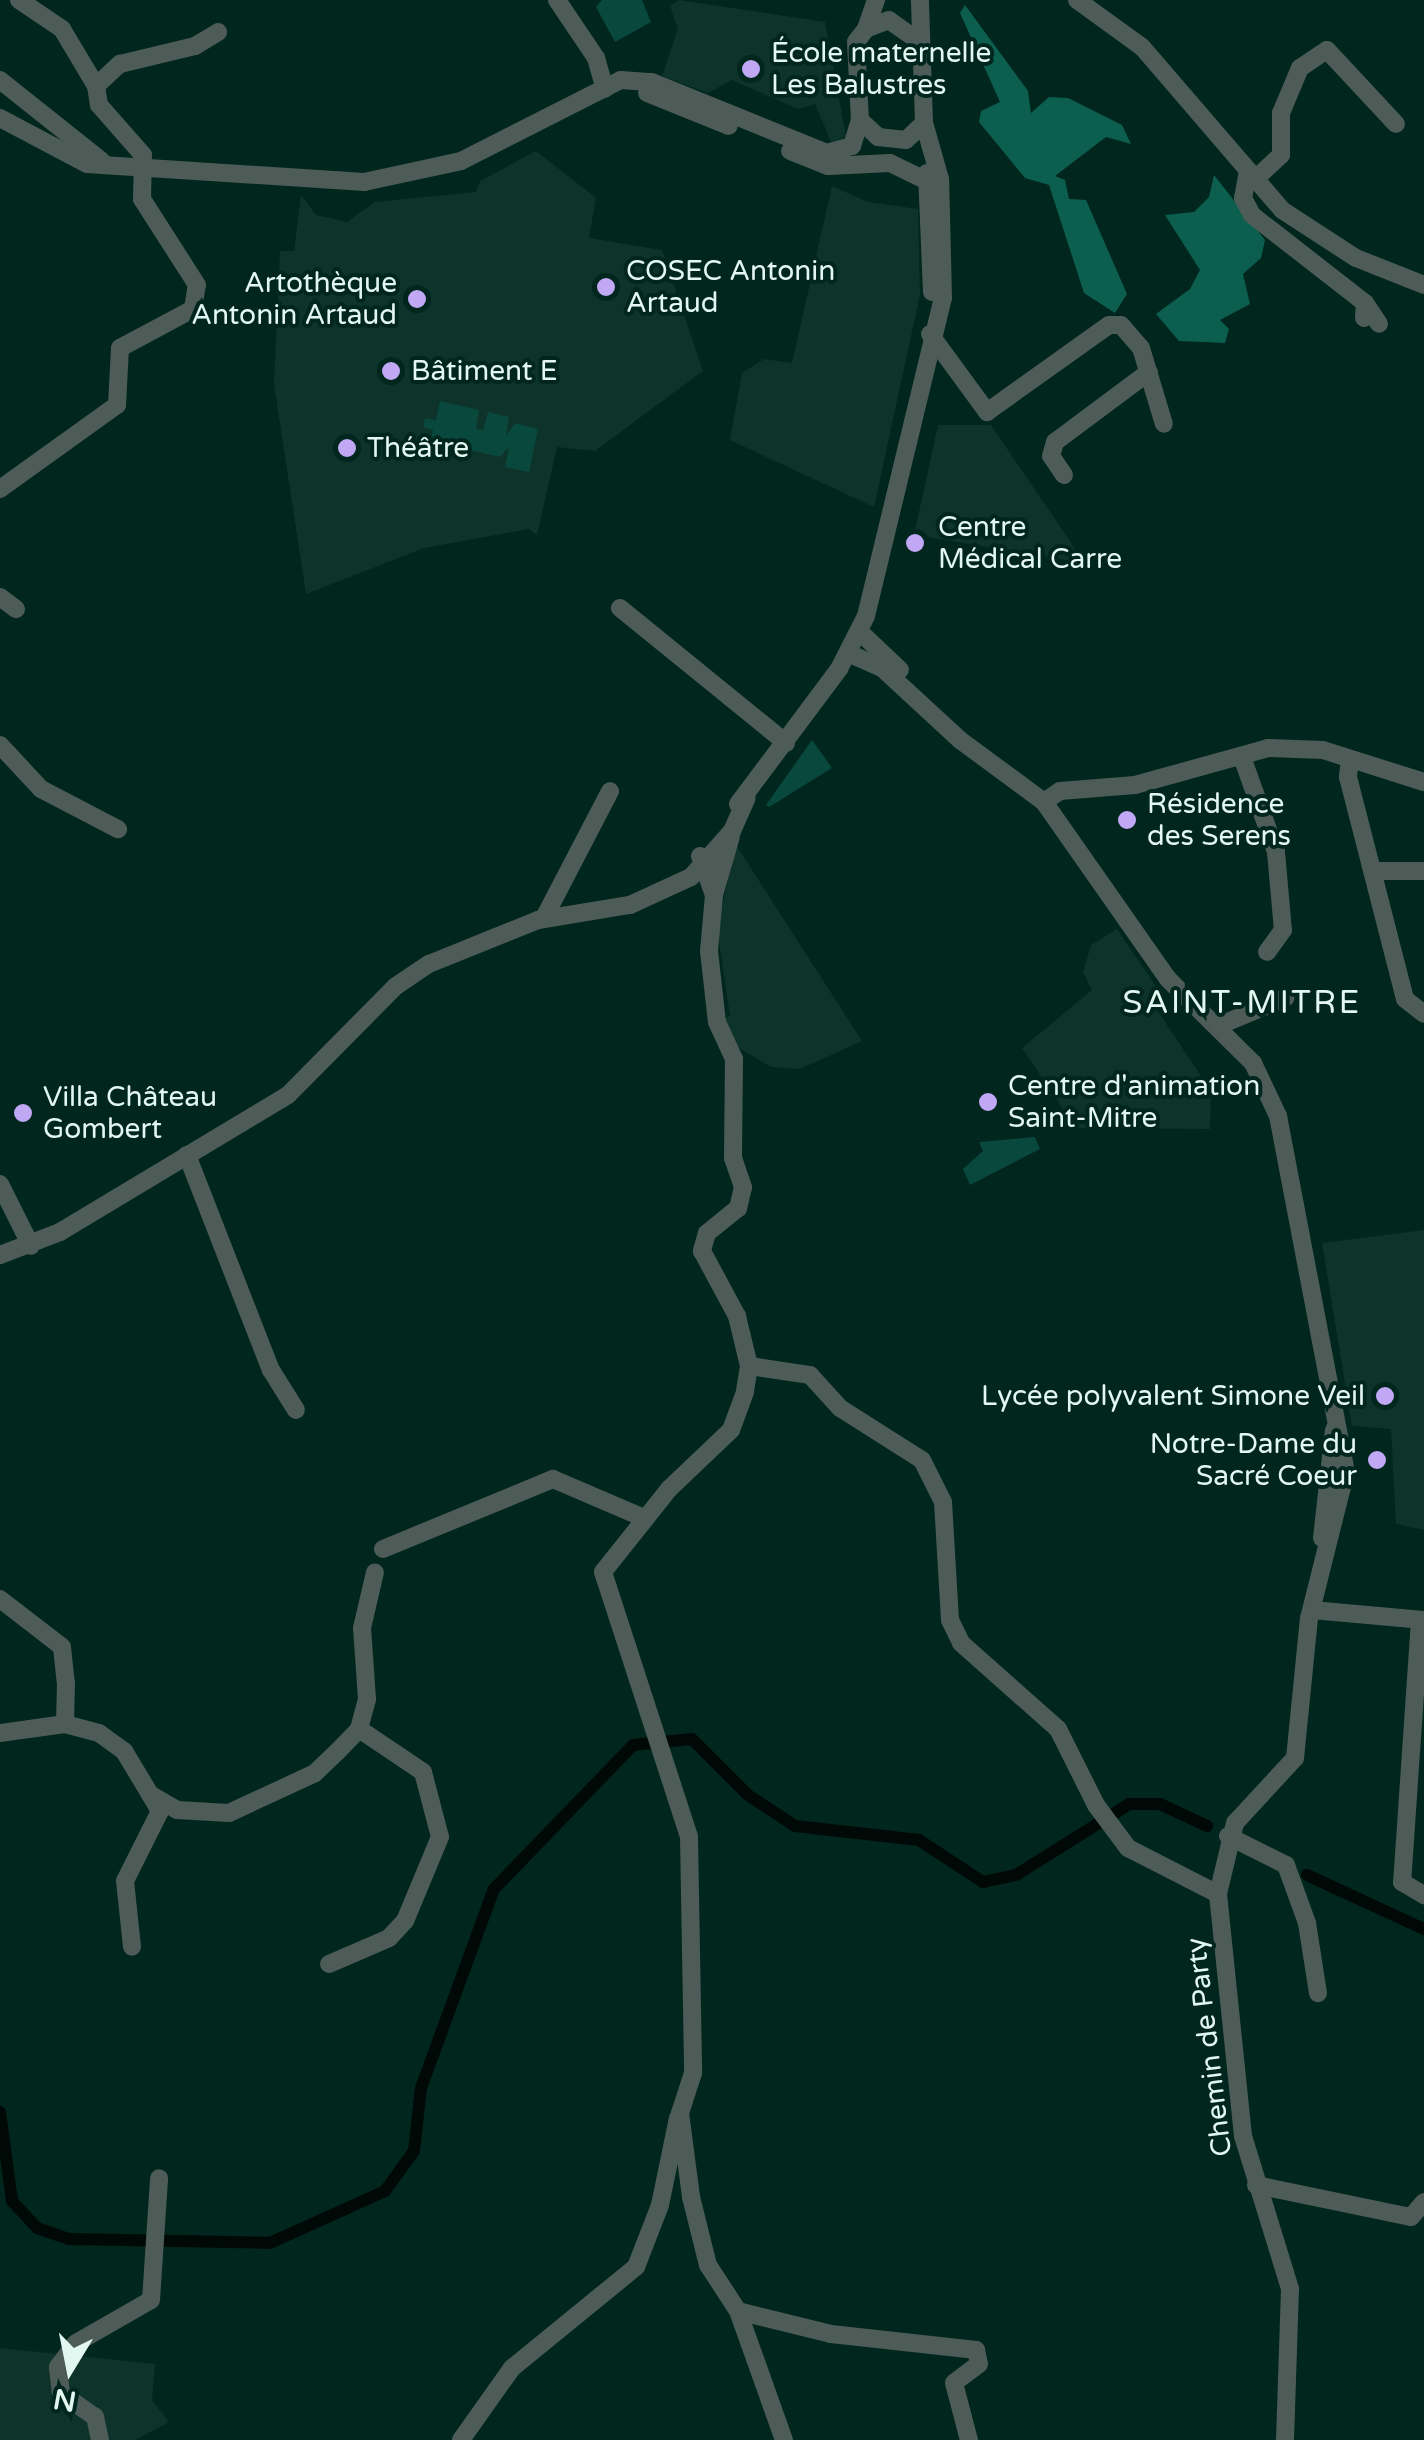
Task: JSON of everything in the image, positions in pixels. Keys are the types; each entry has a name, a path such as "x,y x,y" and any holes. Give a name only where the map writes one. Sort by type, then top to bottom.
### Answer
{"street":[{"path":"0,489 117,405 120,348 193,309 200,292 142,199 143,155 99,105 96,86 62,29 19,0"},
{"path":"558,0 596,58 605,89"},
{"path":"0,118 66,158 144,172 393,178 462,161 621,80 652,82 827,153 852,146 860,120 854,50 876,0"},
{"path":"887,0 895,22 920,42"},
{"path":"866,29 895,22 918,0"},
{"path":"0,1255 31,1246 315,1075 413,975 544,918 630,904 669,889 703,860 727,828 860,632 906,456 945,257 940,179 924,123 918,0"},
{"path":"1077,0 1142,47 1253,183 1321,238 1424,286"},
{"path":"96,86 120,64 218,32"},
{"path":"1369,315 1252,214 1243,198 1281,156 1281,113 1300,68 1327,50 1396,124"},
{"path":"0,80 70,142 116,167"},
{"path":"605,89 649,94 817,163 890,164 928,181"},
{"path":"860,120 920,152 928,181 931,334 987,412 1109,325 1130,332 1149,372 1164,424"},
{"path":"850,164 924,123"},
{"path":"1064,475 1052,456 1054,442 1149,372"},
{"path":"0,597 16,609"},
{"path":"620,608 786,744"},
{"path":"860,632 986,754"},
{"path":"848,653 882,668 1047,800 1178,988 1253,1063 1278,1116 1335,1400 1321,1576 1312,1610 1295,1758 1229,1835 1286,1866 1307,1924 1318,1993"},
{"path":"0,745 40,789 118,829"},
{"path":"1047,800 1268,748 1323,750 1424,782"},
{"path":"1242,757 1276,852 1284,930 1266,952"},
{"path":"1350,760 1373,872 1418,1011"},
{"path":"544,918 610,792"},
{"path":"461,2440 512,2368 636,2267 660,2205 693,2072 689,1836 656,1731 603,1592 602,1572 644,1518 731,1430 749,1366 737,1316 702,1251 707,1233 738,1208 743,1187 733,1158 734,1059 717,1022 709,951 714,895 727,828"},
{"path":"703,860 714,895"},
{"path":"1373,872 1424,871"},
{"path":"1218,1026 1285,998"},
{"path":"187,1155 271,1370 296,1410"},
{"path":"0,1184 31,1246"},
{"path":"749,1366 810,1375 840,1408 922,1460 943,1502 950,1620 961,1643 1058,1730 1096,1805 1128,1848 1218,1894"},
{"path":"383,1549 553,1480 644,1518"},
{"path":"154,1796 177,1810 229,1813 315,1773 359,1729 368,1676 362,1628 375,1572"},
{"path":"1321,1576 1355,1618"},
{"path":"0,1599 62,1648 64,1724"},
{"path":"1312,1610 1355,1618 1422,1620 1402,1882 1424,1895"},
{"path":"0,1732 64,1724 99,1733 124,1751 154,1796 160,1811 125,1880 132,1947"},
{"path":"328,1964 389,1938 405,1921 440,1837 423,1772 359,1729"},
{"name":"Chemin de Party","path":"1229,1835 1218,1894 1256,2185 1277,2230 1290,2289 1286,2440"},
{"path":"680,2113 704,2252 738,2312 784,2440"},
{"path":"100,2440 95,2417 61,2392 58,2368 76,2344 151,2300 159,2178"},
{"path":"1256,2185 1410,2217 1424,2202"},
{"path":"738,2312 830,2334 970,2346 980,2364 954,2383 969,2440"}],"shaded area":[{"name":"École maternelle Les Balustres","path":"679,0 825,22 846,136 832,144 815,104 798,109 732,80 708,93 662,76 678,29 670,6"},
{"path":"536,151 596,198 589,238 662,250 703,371 595,451 557,447 537,535 529,529 424,548 306,594 274,384 280,251 294,251 301,195 316,215 347,222 375,202 476,192 480,181"},
{"path":"832,186 868,202 918,209 920,295 874,507 730,440 742,373 764,359 792,363"},
{"path":"938,425 991,425 1085,563 914,535"},
{"path":"736,845 862,1041 800,1069 771,1067 729,1042 718,1021 730,1016 717,928"},
{"path":"1117,929 1159,991 1149,998 1211,1091 1210,1129 1076,1128 1022,1048 1092,990 1083,972 1091,945"},
{"name":"Lycée polyvalent Simone Veil","path":"1424,1230 1424,1530 1396,1524 1391,1429 1352,1426 1322,1243"},
{"path":"0,2348 155,2364 152,2400 169,2422 135,2440 0,2440"}],"green space":[{"path":"602,0 642,0 651,22 615,42 596,7"},
{"path":"965,5 1028,91 1031,113 1049,97 1068,98 1122,125 1131,144 1106,137 1055,176 1065,180 1069,199 1086,200 1127,294 1115,313 1084,293 1049,185 1025,178 979,122 981,111 1000,102 960,13"},
{"path":"1214,175 1265,240 1261,258 1243,274 1250,304 1220,320 1229,329 1225,343 1179,341 1156,314 1190,289 1200,270 1165,215 1194,212 1209,197"},
{"path":"440,401 479,410 476,429 483,430 488,412 509,417 506,436 515,423 538,429 529,472 505,467 509,447 500,457 431,441 433,430 423,427 425,418 436,420"},
{"path":"812,740 832,768 769,807 766,805"},
{"path":"1035,1137 1040,1149 970,1185 963,1169 983,1151 979,1142"}],"waterway":[{"path":"0,2112 12,2201 37,2228 69,2239 270,2243 385,2191 414,2151 421,2088 494,1889 633,1745 692,1739 748,1795 795,1826 919,1840 983,1882 1016,1875 1129,1804 1160,1804 1207,1826"},
{"path":"1307,1875 1424,1929"}],"place":[{"name":"École maternelle Les Balustres","path":"751,69"},
{"name":"COSEC Antonin Artaud","path":"606,287"},
{"name":"Artothèque Antonin Artaud","path":"417,299"},
{"name":"Bâtiment E","path":"391,371"},
{"name":"Théâtre","path":"347,448"},
{"name":"Centre Médical Carre","path":"915,543"},
{"name":"Résidence des Serens","path":"1127,820"},
{"name":"Centre d'animation Saint-Mitre","path":"988,1102"},
{"name":"Villa Château Gombert","path":"23,1113"},
{"name":"Lycée polyvalent Simone Veil","path":"1385,1396"},
{"name":"Notre-Dame du Sacré Coeur","path":"1377,1460"}],"district":[{"name":"SAINT-MITRE","path":"1242,1003"}]}
